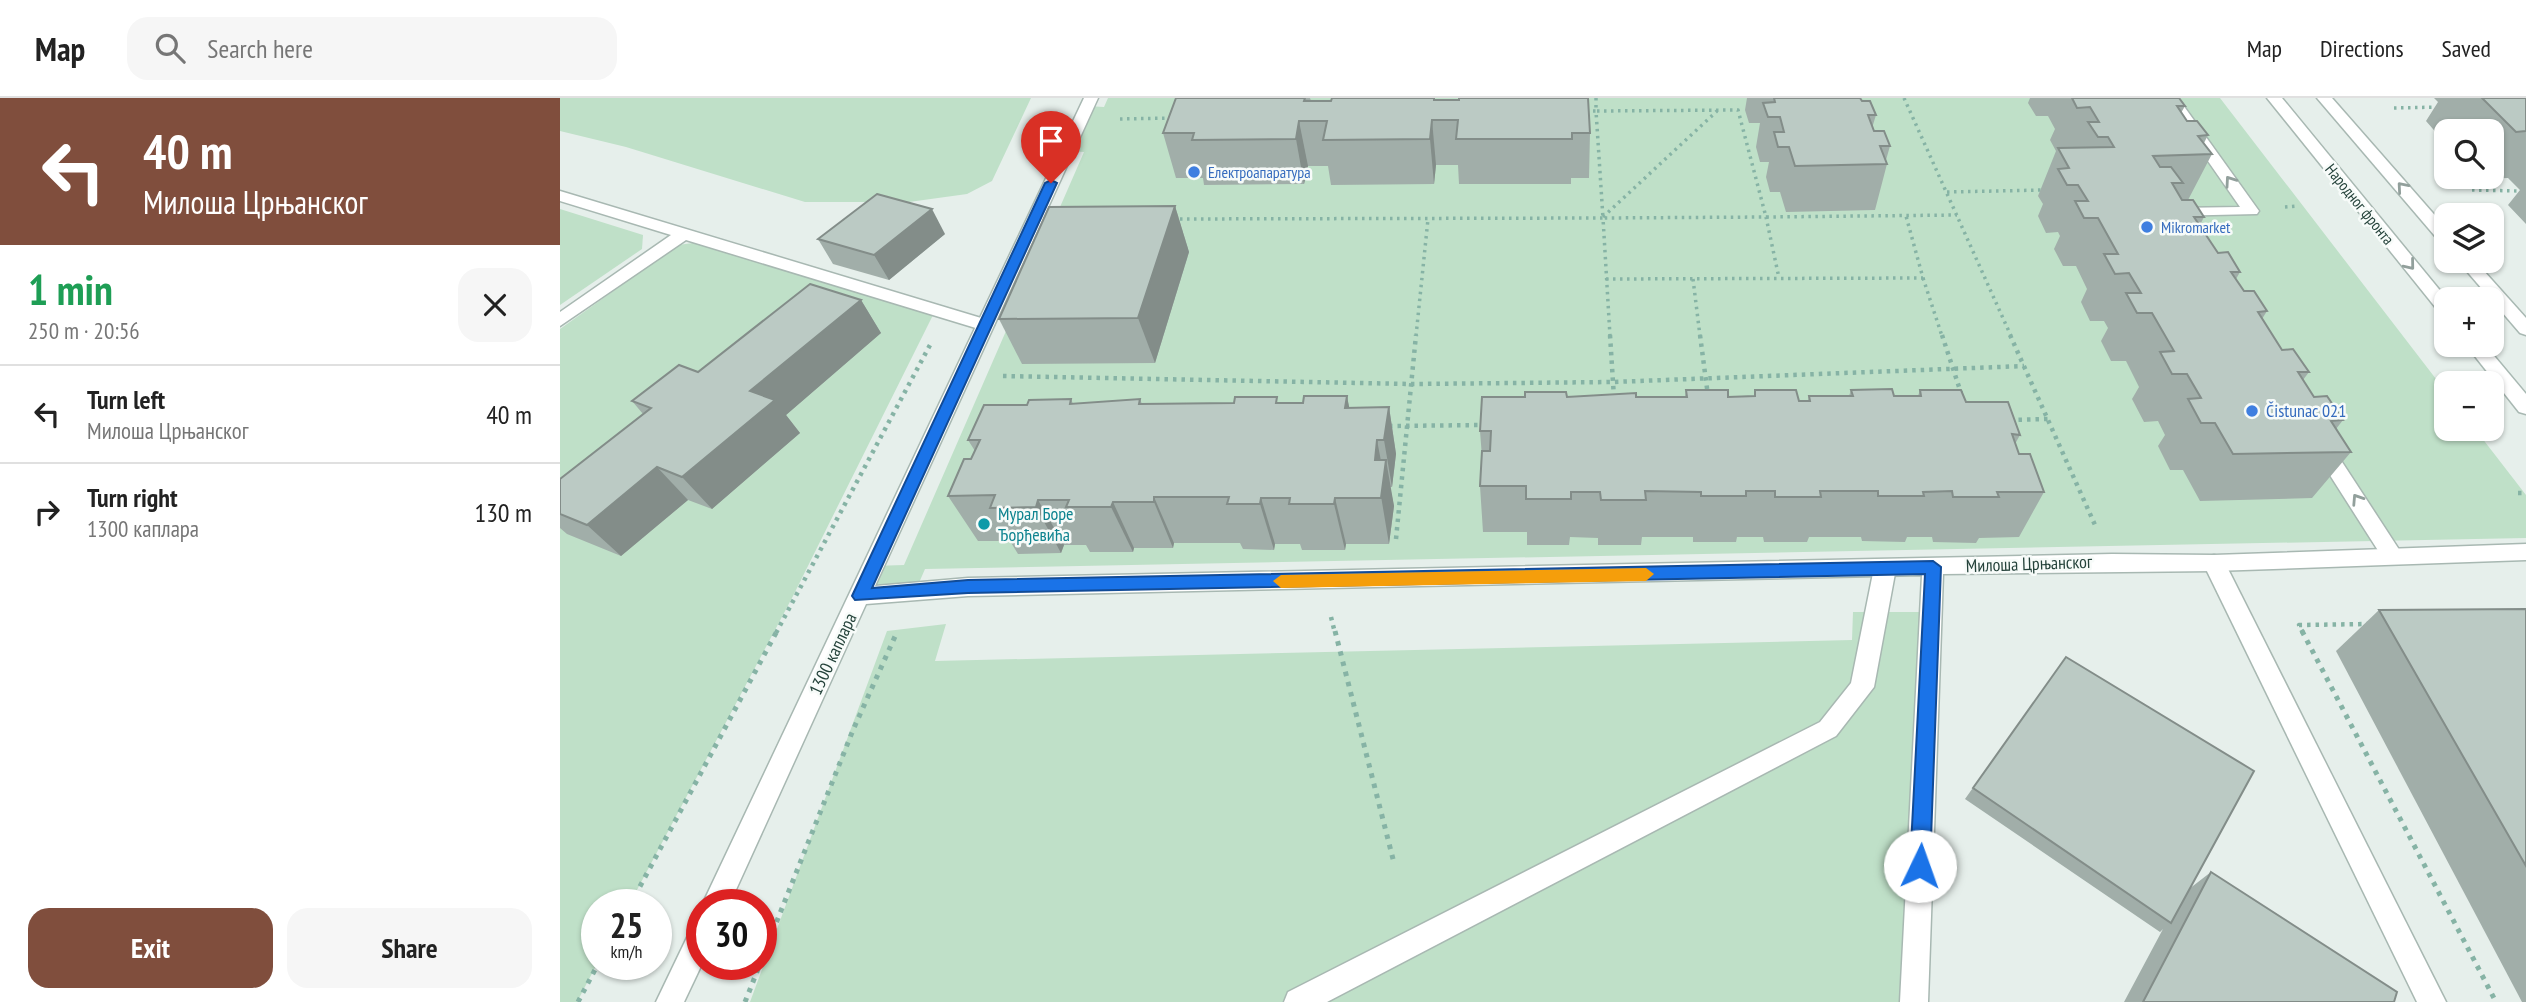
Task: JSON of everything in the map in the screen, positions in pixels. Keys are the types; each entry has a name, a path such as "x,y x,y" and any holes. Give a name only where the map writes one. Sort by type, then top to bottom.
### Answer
{"street":[{"name":"1300 каплара","path":"723,889 1091,98"},
{"path":"2171,98 2250,211 2169,213 2183,234"},
{"name":"Народног фронта","path":"2274,98 2434,294"},
{"path":"2324,98 2434,224"},
{"path":"560,196 985,325"},
{"path":"560,320 683,234"},
{"path":"2477,273 2526,329"},
{"path":"2486,357 2526,407"},
{"path":"2316,436 2393,557"},
{"name":"Милоша Црњанског","path":"860,596 968,587 2112,562 2214,563 2526,552"},
{"path":"2214,563 2432,1002"},
{"path":"1914,1002 1933,567"},
{"path":"1298,1002 1828,729 1862,687 1885,568"},
{"path":"670,1002 686,968"}],"path":[{"path":"1596,98 1614,408"},
{"path":"1905,98 2112,562"},
{"path":"2394,108 2444,107"},
{"path":"1603,218 1718,110"},
{"path":"1582,111 1738,110 1779,278"},
{"path":"1081,119 1186,118"},
{"path":"1947,192 2051,190"},
{"path":"2472,190 2520,191"},
{"path":"1166,219 1957,215"},
{"path":"1906,216 1923,278 1961,393"},
{"path":"1396,544 1429,219"},
{"path":"1606,279 1923,278"},
{"path":"1693,279 1709,400"},
{"path":"639,889 946,314"},
{"path":"999,376 1412,384 1613,382 2024,366"},
{"path":"2008,420 2048,419"},
{"path":"1380,426 1491,425"},
{"path":"2518,493 2526,493"},
{"path":"1322,581 1394,863"},
{"path":"777,922 853,730 915,592"},
{"path":"2379,624 2299,625 2496,1002"},
{"path":"578,1002 590,980"},
{"path":"745,1002 754,980"}],"green space":[{"path":"560,98 1031,98 992,181 967,194 909,202 805,202 626,147 560,131"},
{"path":"1108,98 2220,98 2434,376 2434,441 2484,441 2526,495 2526,538 925,569 915,592 860,596 873,566 904,565 1084,152 1067,151 1087,106 1104,107"},
{"path":"560,209 643,235 642,249 560,305"},
{"path":"708,241 935,311 793,596 637,889 581,889 581,980 589,980 577,1002 560,1002 560,329 678,245"},
{"path":"1853,612 1929,612 1906,1002 750,1002 758,980 777,980 777,929 887,631 946,624 935,661 1852,640"}],"building":[{"path":"1176,98 1305,98 1304,101 1331,101 1332,98 1588,98 1590,133 1572,133 1572,139 1456,139 1458,120 1432,120 1430,139 1323,140 1327,121 1299,121 1296,139 1192,140 1194,133 1163,133"},
{"path":"1774,98 1860,98 1862,101 1870,101 1876,115 1868,115 1874,131 1884,131 1890,146 1880,146 1887,164 1795,166 1789,147 1778,147 1774,132 1784,132 1780,117 1768,117 1763,103 1775,102"},
{"path":"2072,98 2179,98 2185,106 2177,106 2187,121 2197,121 2208,135 2198,136 2212,154 2153,156 2160,167 2171,167 2183,183 2172,183 2182,200 2193,200 2204,217 2194,217 2218,253 2228,252 2240,272 2231,272 2244,291 2254,291 2267,311 2258,312 2282,350 2293,349 2309,372 2298,372 2314,397 2327,396 2343,420 2331,421 2351,452 2233,454 2215,423 2201,423 2188,399 2201,398 2187,374 2172,374 2160,352 2174,351 2152,313 2137,313 2126,293 2141,293 2129,273 2115,274 2104,254 2118,254 2098,218 2084,218 2075,201 2088,201 2078,185 2067,185 2058,169 2069,168 2058,148 2114,147 2108,137 2098,137 2088,122 2099,122 2090,107 2077,108"},
{"path":"2482,98 2526,98 2526,131 2516,132"},
{"path":"877,194 932,209 874,255 818,239"},
{"path":"1175,206 1138,318 999,319 1049,207"},
{"path":"810,284 861,300 750,391 775,400 682,477 657,467 587,525 560,514 560,479 651,408 632,401 679,365 698,372"},
{"path":"1892,389 1894,396 1921,396 1920,390 1961,390 1966,402 2008,402 2020,435 2012,434 2019,454 2030,454 2044,492 1997,492 1999,497 1953,497 1952,491 1923,492 1924,496 1878,496 1878,491 1820,491 1821,497 1775,497 1775,491 1746,491 1746,496 1701,496 1701,492 1645,491 1646,500 1601,500 1600,492 1571,492 1571,499 1526,499 1526,486 1480,486 1482,451 1490,451 1491,431 1480,431 1482,397 1525,397 1525,392 1566,392 1567,397 1636,393 1636,397 1687,397 1686,390 1728,390 1728,397 1755,396 1755,390 1796,390 1799,401 1810,401 1809,396 1853,396 1851,390"},
{"path":"1304,396 1347,396 1345,408 1389,407 1384,440 1377,440 1375,460 1386,460 1381,498 1335,498 1334,504 1289,504 1290,498 1261,498 1260,504 1227,504 1229,497 1154,497 1154,502 1113,502 1111,507 1066,507 1069,500 1038,500 1036,507 990,508 995,495 948,496 964,459 971,459 980,440 968,440 984,405 1027,405 1029,400 1071,399 1070,404 1140,399 1139,404 1234,403 1235,397 1277,397 1276,403 1303,403"},
{"path":"2526,609 2526,866 2379,610"},
{"path":"2066,657 2254,771 2171,923 1973,788"},
{"path":"2211,872 2397,992 2394,1002 2143,1002"}],"slow traffic":[{"path":"1281,581 1646,574"}],"place":[{"name":"Електроапаратура","path":"1194,172"},
{"name":"Mikromarket","path":"2147,227"},
{"name":"Čistunac 021","path":"2252,411"},
{"name":"Мурал Боре Ђорђевића","path":"984,524"}],"route":[{"path":"1051,183 860,596 968,587 1933,567 1920,866"}]}
